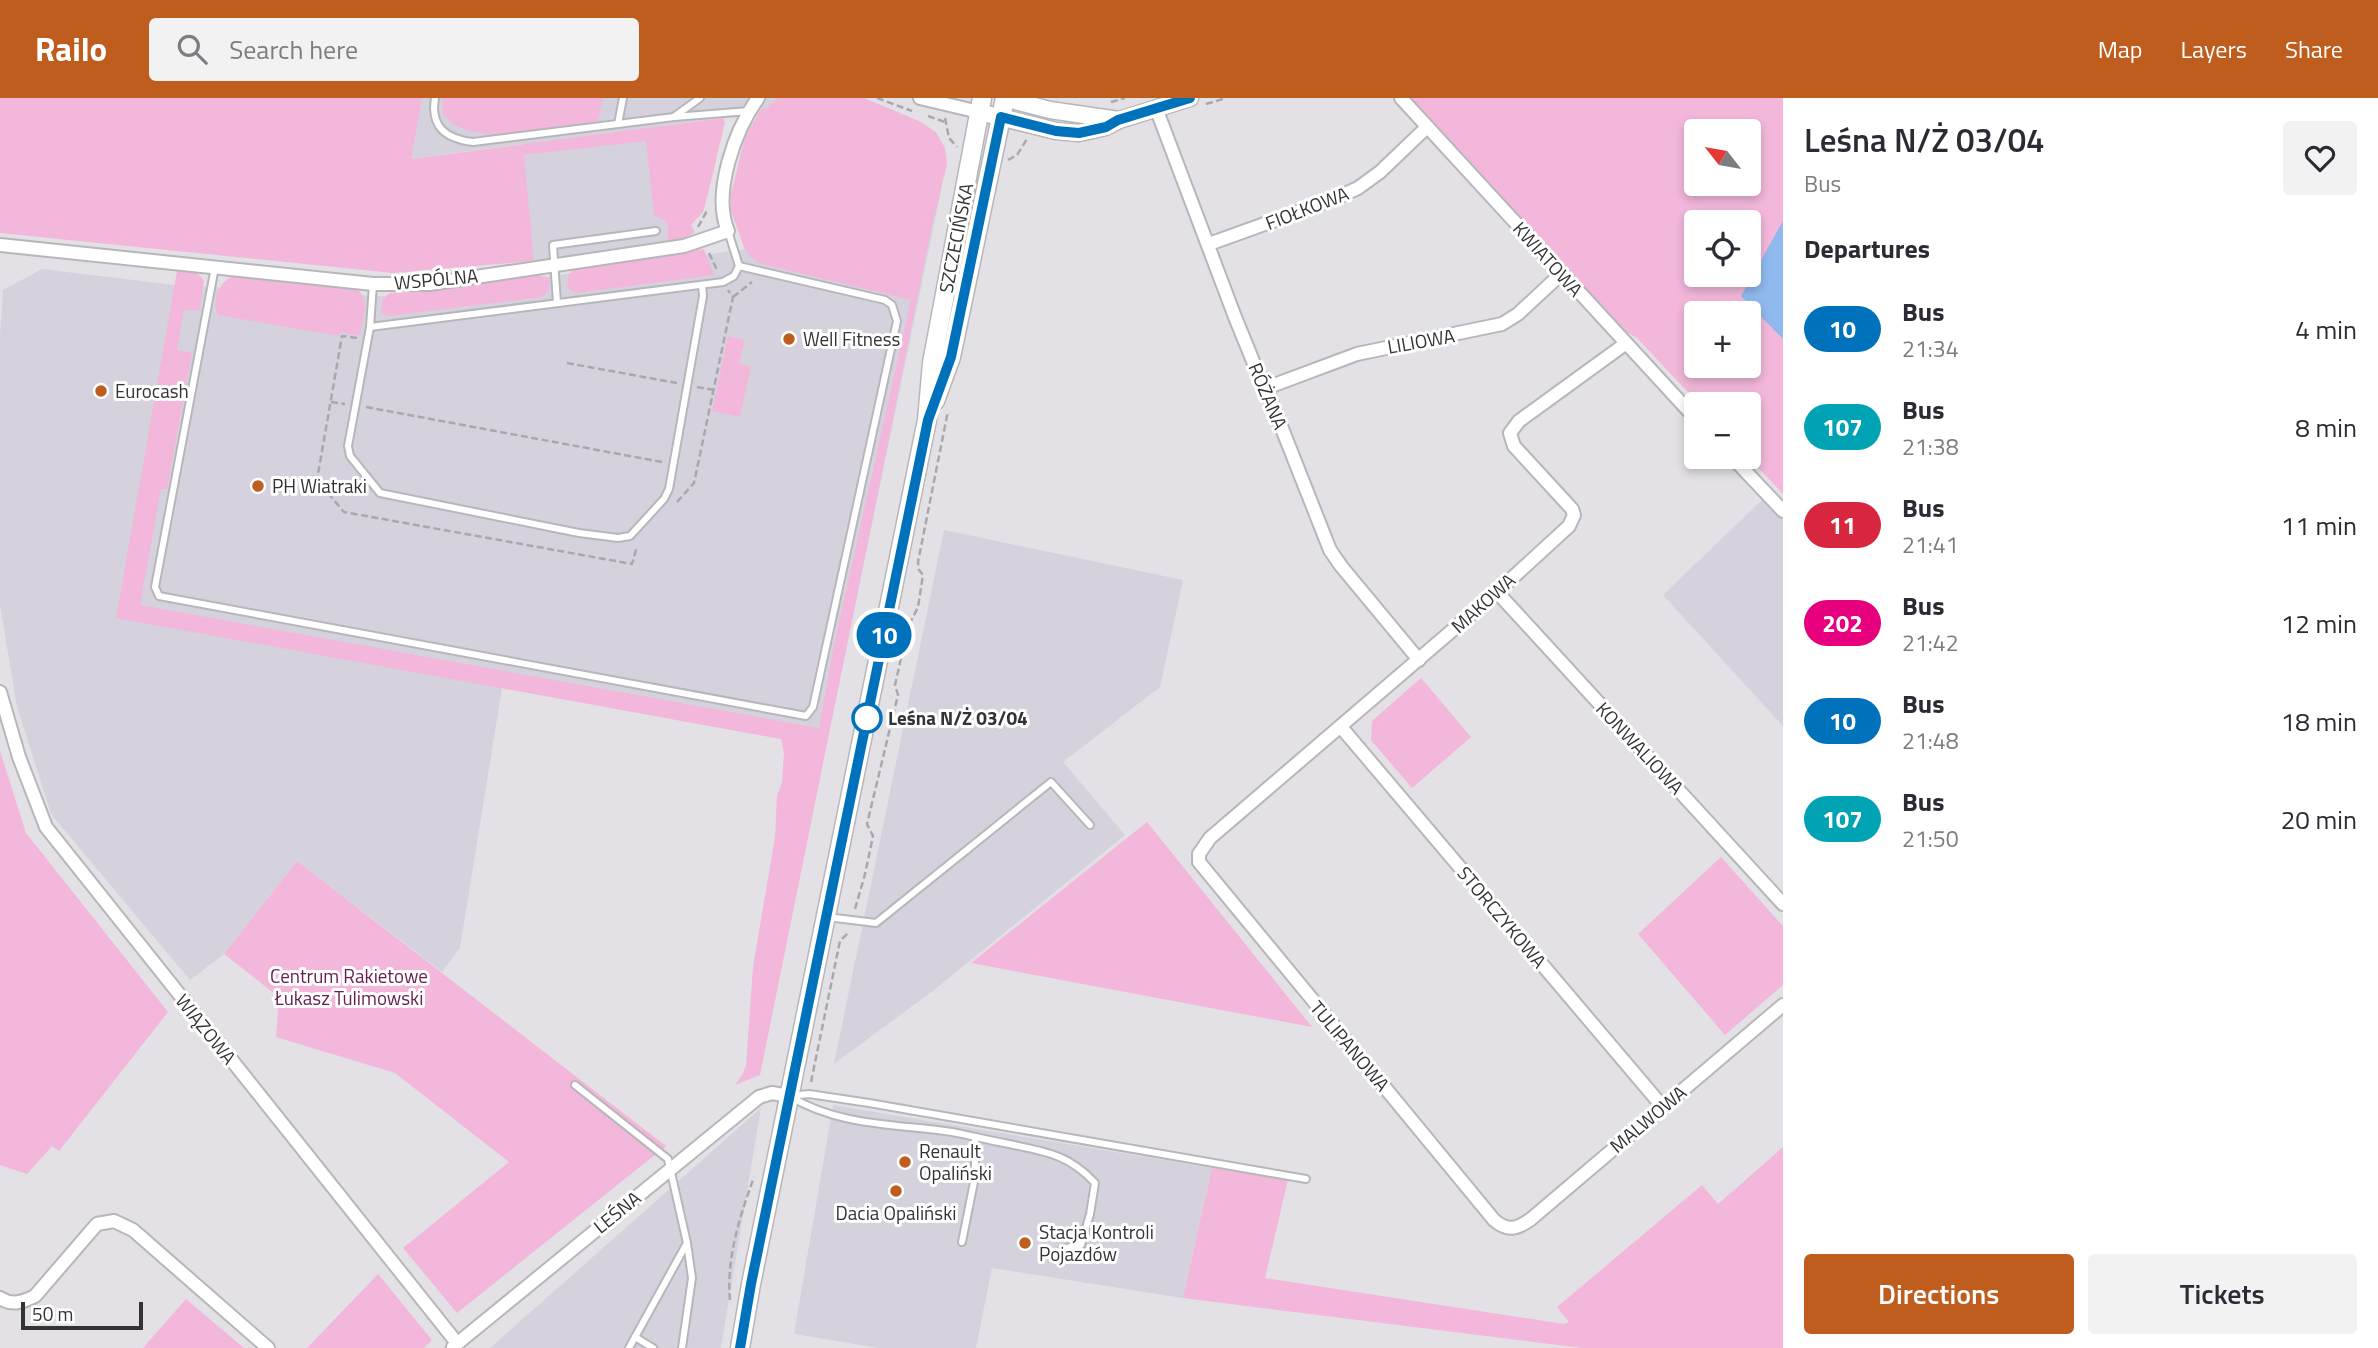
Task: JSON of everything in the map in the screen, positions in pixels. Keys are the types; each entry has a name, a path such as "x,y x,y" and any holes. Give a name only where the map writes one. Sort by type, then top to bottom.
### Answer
{"main road":[{"name":"SZCZECIŃSKA","path":"928,420 951,357 1005,98"},
{"name":"SZCZECIŃSKA","path":"740,1348 825,916 928,420 932,363 981,105"}],"street":[{"path":"727,231 722,217 722,200 732,154 749,111 758,98"},
{"path":"920,98 981,105 1001,117 1056,131 1079,133 1106,127 1118,120 1190,98"},
{"path":"1005,98 1050,110 1118,120"},
{"name":"KWIATOWA","path":"1401,98 1684,406"},
{"name":"RÓŻANA","path":"1156,108 1256,371 1266,388 1330,550 1419,660"},
{"name":"FIOŁKOWA","path":"1209,244 1358,188 1380,172 1427,127"},
{"name":"WSPÓLNA","path":"0,245 373,284 429,284 684,246 727,231"},
{"name":"LILIOWA","path":"1266,388 1357,354 1502,324 1518,314 1562,273"},
{"name":"MAKOWA","path":"1199,854 1210,838 1419,660 1569,526 1574,514 1572,509 1514,446 1510,433 1513,427 1625,344"},
{"path":"1743,469 1783,511"},
{"name":"KONWALIOWA","path":"1497,592 1783,905"},
{"name":"WIĄZOWA","path":"0,692 19,757 46,827 454,1345"},
{"name":"STORCZYKOWA","path":"1341,727 1662,1106"},
{"name":"TULIPANOWA","path":"1199,854 1203,869 1486,1210 1502,1227 1511,1229"},
{"name":"MALWOWA","path":"1511,1229 1520,1227 1531,1219 1783,1004"},
{"name":"LEŚNA","path":"454,1345 759,1097 772,1093 789,1096"},
{"path":"0,1298 21,1303 35,1296 97,1224 114,1222 133,1230 268,1348"}],"lane":[{"path":"435,98 433,112 436,120 451,138 473,142 674,117 749,111"},
{"path":"618,124 623,98"},
{"path":"674,117 700,98"},
{"path":"557,303 553,244 656,231"},
{"path":"370,327 723,282 734,276 739,266 727,231"},
{"path":"215,267 155,587 159,596 806,716 813,707 897,321 892,305 885,300 739,266"},
{"path":"373,284 370,327 349,451 380,492 579,533 618,538 630,536 667,495 703,296 702,285"},
{"path":"825,916 876,923 1051,782 1090,825"},
{"path":"575,1085 668,1159 687,1243 692,1279 682,1348"},
{"path":"789,1096 809,1094 1306,1179"},
{"path":"789,1096 826,1115 975,1137 1066,1158 1082,1168 1094,1183 1090,1214 1081,1245 1062,1249"},
{"path":"962,1242 975,1177 975,1137"},
{"path":"629,1348 687,1243"},
{"path":"635,1337 653,1348"}],"path":[{"path":"945,121 948,138 959,150"},
{"path":"1008,161 1017,155 1026,140"},
{"path":"710,203 697,226 723,282 733,297"},
{"path":"677,502 694,483 733,297 753,282"},
{"path":"367,340 342,336 317,480 344,512 632,564 635,549 643,539"},
{"path":"567,363 714,390"},
{"path":"331,402 673,464"},
{"path":"809,1094 840,941 849,933 873,836 867,824 898,695 895,685 908,626 918,607 923,575 918,562 950,404"}],"shaded area":[{"path":"422,98 777,98 768,107 728,117 662,126 668,241 534,261 522,144 410,159"},
{"path":"942,186 826,747 502,688 460,948 442,972 297,861 224,954 190,980 51,814 17,707 0,605 0,336 3,290 42,269 175,285 396,297 770,246"},
{"path":"1763,499 1783,521 1783,726 1663,595"},
{"path":"944,530 1183,580 1160,687 1063,762 1125,835 934,990 834,1064"},
{"path":"833,1105 1212,1168 1183,1298 992,1268 976,1348 878,1348 794,1334"},
{"path":"761,1108 721,1348 490,1348"}],"green space":[{"path":"0,98 422,98 411,159 723,118 725,122 703,212 691,225 695,232 684,239 668,241 667,222 654,215 646,141 524,155 534,261 393,273 0,233"},
{"path":"442,98 603,98 598,121 516,134 493,134 473,132 456,125 443,114"},
{"path":"777,98 864,98 919,121 936,132 945,148 947,164 931,230 760,1075 735,1085 746,1066 753,967 775,837 777,796 782,782 784,752 781,739 116,618 177,271 196,272 204,281 199,311 184,310 177,350 192,353 167,489 161,489 140,605 819,728 834,645 911,300 758,263 745,250 731,211 731,194 745,136 761,109 768,107"},
{"path":"1409,98 1783,98 1783,494 1759,469 1761,392 1688,392 1637,338 1623,330"},
{"path":"704,249 714,275 578,293 570,290 567,285 569,274 574,269"},
{"path":"536,274 550,281 549,291 542,297 387,316 381,313 383,299 390,293 431,291"},
{"path":"233,276 357,289 365,305 359,336 340,332 339,336 218,315 218,293 223,283"},
{"path":"728,336 745,340 739,364 751,367 740,417 712,411"},
{"path":"1421,678 1471,737 1412,788 1371,740 1372,721"},
{"path":"0,751 26,833 168,1012 59,1151 52,1146 27,1174 0,1165"},
{"path":"1147,822 1312,1027 971,963"},
{"path":"1721,857 1783,926 1783,985 1725,1035 1638,934"},
{"name":"Centrum Rakietowe Łukasz Tulimowski","path":"297,861 666,1146 457,1313 403,1248 509,1162 395,1073 276,1037 279,997 224,954"},
{"path":"1783,1147 1783,1348 1582,1348 1183,1298 1212,1168 1288,1180 1265,1278 1564,1324 1569,1322 1557,1307 1702,1185 1718,1204"},
{"path":"378,1274 432,1340 424,1348 307,1348"},
{"path":"186,1299 244,1348 143,1348"}],"water":[{"path":"1783,221 1783,339 1761,316 1761,301 1746,301 1741,296 1746,287 1761,287 1761,260"}],"bus line":[{"name":"10","path":"740,1348 825,916 928,420 951,357 1001,117 1056,131 1079,133 1106,127 1118,120 1190,98"}],"place":[{"name":"Well Fitness","path":"789,339"},
{"name":"Eurocash","path":"101,391"},
{"name":"PH Wiatraki","path":"258,486"},
{"name":"Leśna N/Ż 03/04","path":"867,718"},
{"name":"Renault Opaliński","path":"905,1162"},
{"name":"Dacia Opaliński","path":"896,1191"},
{"name":"Stacja Kontroli Pojazdów","path":"1025,1243"}]}
